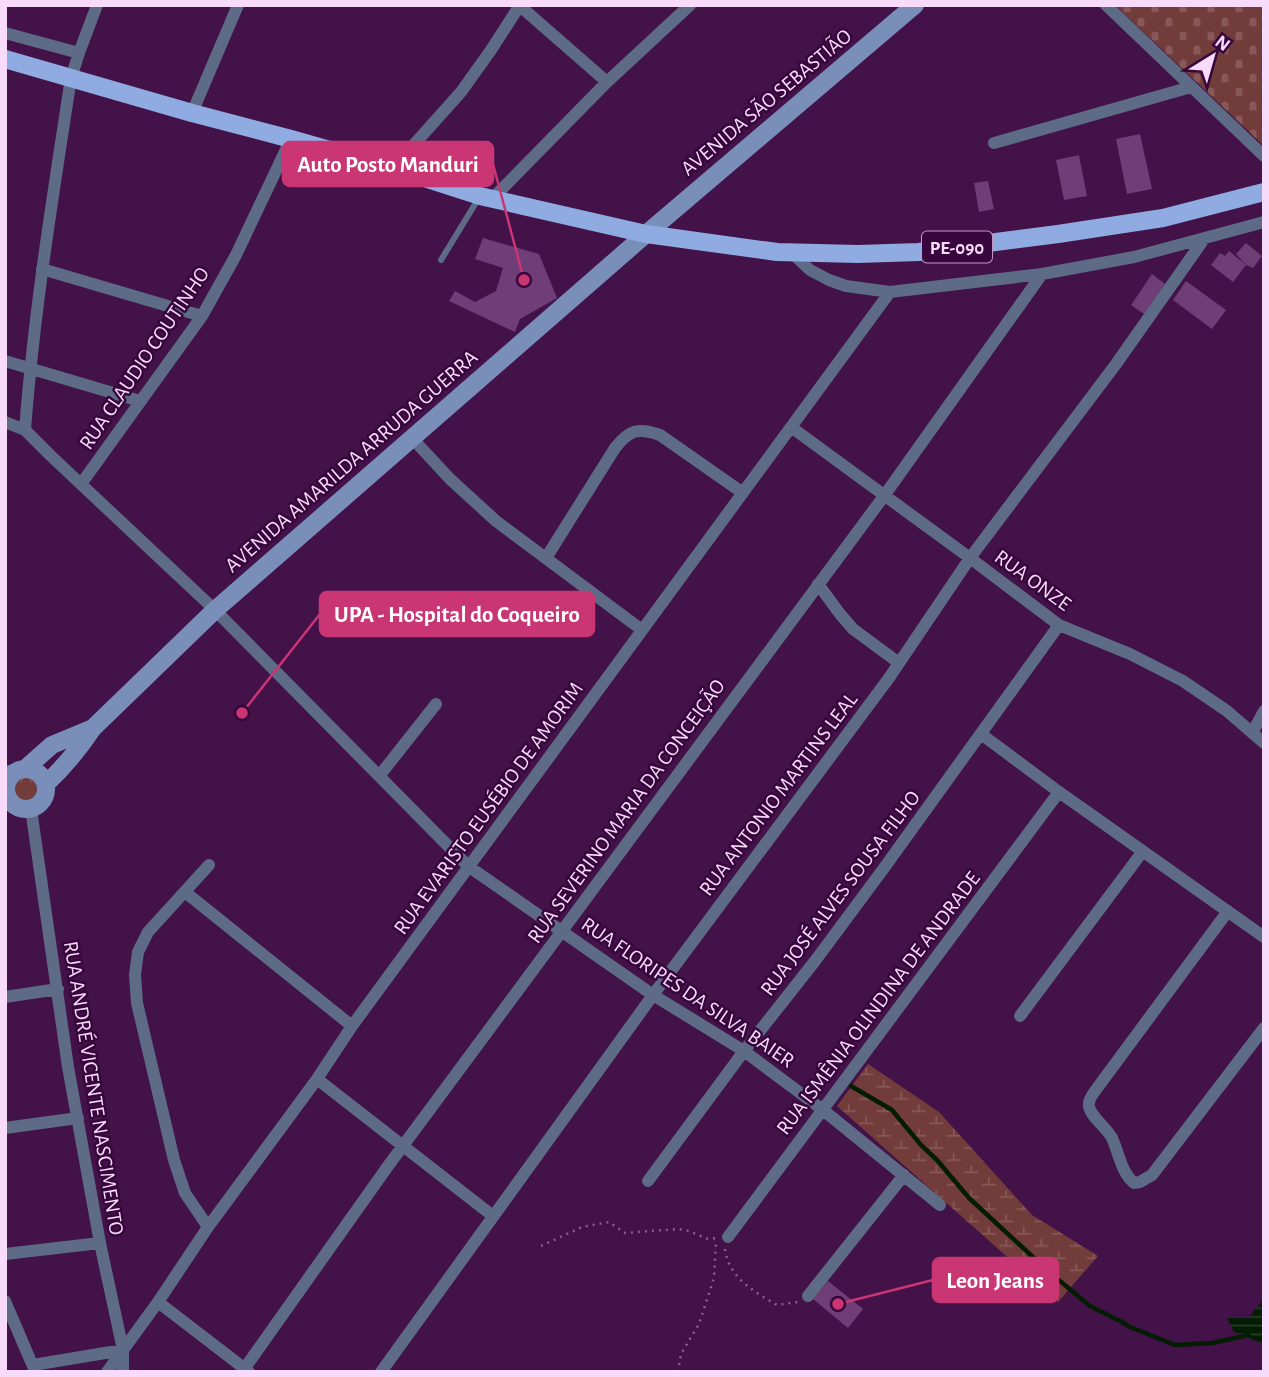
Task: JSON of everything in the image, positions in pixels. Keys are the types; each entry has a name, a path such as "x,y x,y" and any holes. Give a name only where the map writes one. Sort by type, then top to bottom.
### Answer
{"main road":[{"name":"AVENIDA SÃO SEBASTIÃO","path":"646,233 904,8"},
{"name":"PE-090","path":"5,60 393,168 486,197 646,233 732,246 791,252 919,252 1163,218 1264,191"},
{"name":"AVENIDA AMARILDA ARRUDA GUERRA","path":"93,728 215,610 646,233"},
{"path":"15,771 39,772 46,784 46,796 42,802 13,805 7,783 15,771 52,746 93,728"},
{"path":"46,784 79,749 93,728"}],"street":[{"path":"5,422 25,429 42,270 71,78 97,5"},
{"path":"191,113 238,5"},
{"path":"393,168 460,92 520,5 607,82"},
{"path":"486,197 690,5"},
{"path":"1106,5 1264,156"},
{"path":"5,33 79,53"},
{"path":"994,143 1191,87"},
{"name":"RUA CLAUDIO COUTINHO","path":"80,484 202,316 236,255 291,139"},
{"path":"791,252 810,270 829,280 846,286 890,292 1042,274 1134,257 1264,222"},
{"name":"RUA ANTONIO MARTINS LEAL","path":"381,1372 653,995 899,663 970,558 1116,364 1204,239"},
{"path":"42,270 202,316"},
{"name":"RUA SEVERINO MARIA DA CONCEIÇÃO","path":"245,1371 404,1146 884,496 1042,274"},
{"name":"RUA EVARISTO EUSÉBIO DE AMORIM","path":"107,1372 468,866 890,292"},
{"path":"5,361 140,401"},
{"name":"RUA ONZE","path":"791,427 1059,625 1130,654 1183,681 1227,711 1264,743"},
{"name":"RUA FLORIPES DA SILVA BAIER","path":"25,429 215,610 468,866 653,995 744,1051 823,1110 940,1205"},
{"path":"546,558 615,449 625,436 635,431 650,431 660,435 743,493"},
{"path":"412,438 496,521 642,630"},
{"path":"818,584 853,629 899,663"},
{"name":"RUA JOSÉ ALVES SOUSA FILHO","path":"648,1181 744,1051 815,961 1059,625"},
{"path":"380,775 436,704"},
{"path":"1252,733 1264,711"},
{"path":"981,734 1264,937"},
{"name":"RUA ISMÊNIA OLINDINA DE ANDRADE","path":"728,1237 1059,792"},
{"name":"RUA ANDRÉ VICENTE NASCIMENTO","path":"13,805 58,989 68,1067 100,1243 123,1350 123,1372"},
{"path":"1020,1016 1143,851"},
{"path":"208,1227 185,1193 174,1160 136,1003 135,975 138,952 148,932 209,865"},
{"path":"185,892 352,1026"},
{"path":"1228,911 1090,1099 1092,1113 1112,1138 1125,1174 1134,1183 1152,1175 1264,1028"},
{"path":"5,997 58,989"},
{"path":"317,1079 493,1216"},
{"path":"5,1128 78,1118"},
{"path":"806,1298 904,1175"},
{"path":"5,1254 100,1243"},
{"path":"5,1301 34,1369 123,1350"},
{"path":"158,1302 245,1371"}],"lane":[{"path":"441,260 486,197"}],"path":[{"path":"541,1245 582,1227 609,1222 625,1233 678,1229 708,1239 716,1238 714,1278 699,1324 681,1354 678,1372"},
{"path":"728,1237 725,1251 731,1270 751,1289 777,1305 806,1298"}],"green space":[{"path":"1115,5 1264,5 1264,146"},
{"path":"27,772 38,776 42,787 38,798 27,802 16,798 12,787 16,776"},
{"path":"868,1064 939,1112 1032,1215 1098,1256 1058,1302 837,1106"}],"shaded area":[{"path":"1264,1299 1264,1344 1234,1332 1227,1318 1249,1317"}],"building":[{"path":"1140,134 1152,189 1127,194 1116,139"},
{"path":"1079,155 1087,196 1064,200 1056,160"},
{"path":"988,181 994,209 979,212 974,183"},
{"path":"483,238 539,254 557,298 520,319 515,332 449,301 455,291 475,302 496,291 503,268 475,259"},
{"path":"1246,243 1262,256 1253,268 1246,265 1236,254"},
{"path":"1229,251 1246,265 1233,282 1211,265 1220,253 1225,256"},
{"path":"1152,274 1165,284 1144,314 1131,305"},
{"path":"1186,281 1226,310 1212,329 1173,300"},
{"path":"828,1281 863,1309 848,1328 813,1299"}],"waterway":[{"path":"851,1086 892,1110 969,1198 1090,1306 1130,1327 1175,1345 1212,1343 1249,1335"}],"place":[{"name":"Auto Posto Manduri","path":"524,280"},
{"name":"UPA - Hospital do Coqueiro","path":"242,713"},
{"name":"Leon Jeans","path":"838,1304"}]}
